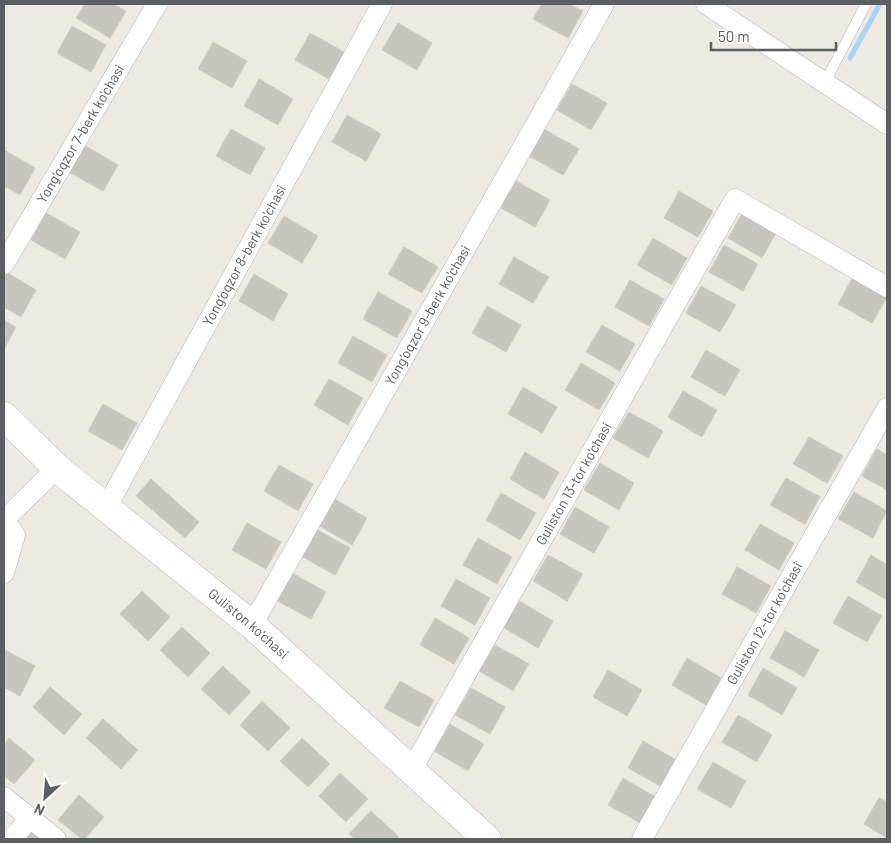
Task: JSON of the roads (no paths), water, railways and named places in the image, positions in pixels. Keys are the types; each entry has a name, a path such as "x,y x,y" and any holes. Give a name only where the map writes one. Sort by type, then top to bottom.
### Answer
{"main road":[{"name":"Guliston ko'chasi","path":"4,416 57,468 252,625 487,839"}],"street":[{"name":"Yong‘oqzor 7-berk ko'chasi","path":"4,264 157,4"},
{"name":"Yong‘oqzor 8-berk ko'chasi","path":"106,508 382,4"},
{"name":"Yong‘oqzor 9-berk ko'chasi","path":"252,625 604,4"},
{"path":"706,4 887,124"},
{"name":"Guliston 13-tor ko'chasi","path":"412,770 734,199 887,287"},
{"name":"Guliston 12-tor ko'chasi","path":"642,839 887,408"},
{"path":"4,573 15,536 4,520 57,468"},
{"path":"4,797 56,839"},
{"path":"12,839 30,818"}],"lane":[{"path":"825,82 866,4"}],"waterway":[{"path":"850,58 880,4"}]}
